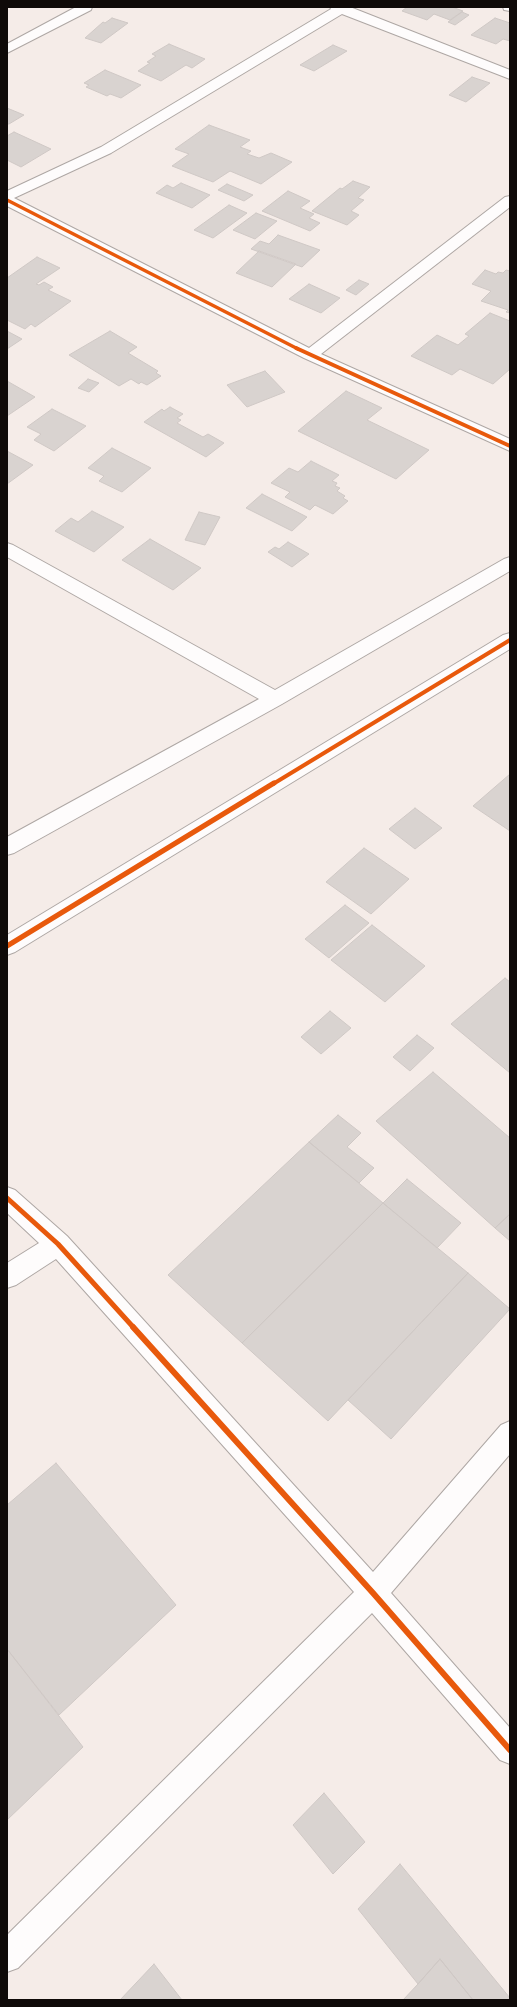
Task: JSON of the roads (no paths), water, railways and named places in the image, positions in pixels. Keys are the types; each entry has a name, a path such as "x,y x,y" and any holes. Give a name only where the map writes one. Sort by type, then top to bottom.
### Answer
{"street":[{"path":"7,49 86,7"},
{"path":"7,196 106,150 341,8 510,75"},
{"path":"7,200 310,355 510,446"},
{"path":"310,355 510,200"},
{"path":"7,549 275,700"},
{"path":"7,847 275,700 510,563"},
{"path":"7,946 510,640"},
{"path":"7,1198 58,1244 373,1593 510,1750"},
{"path":"7,1277 58,1244"},
{"path":"7,1957 373,1593 510,1434"}]}
